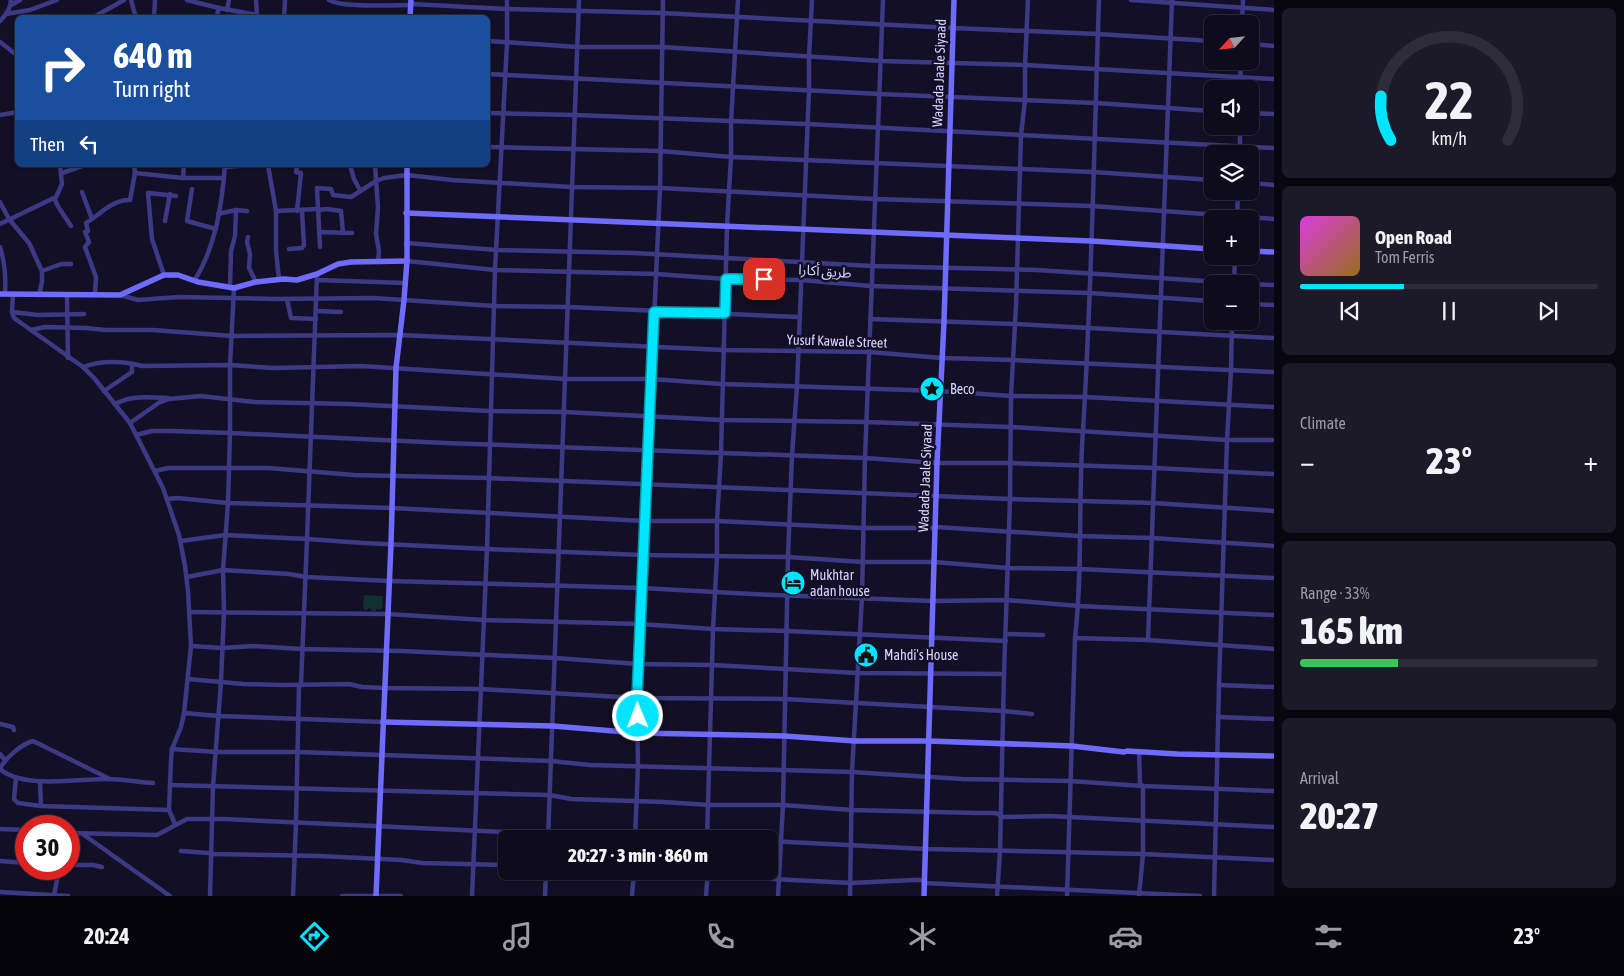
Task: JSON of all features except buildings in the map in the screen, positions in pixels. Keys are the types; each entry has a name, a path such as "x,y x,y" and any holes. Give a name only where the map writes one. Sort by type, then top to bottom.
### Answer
{"street":[{"path":"0,21 6,14 11,2 20,0"},
{"path":"6,14 30,10 57,0"},
{"path":"97,15 124,0"},
{"path":"132,0 135,15"},
{"path":"154,15 155,0"},
{"path":"188,0 252,15"},
{"path":"227,10 229,0"},
{"path":"256,0 257,15"},
{"path":"284,15 285,0"},
{"path":"329,0 335,3 411,3 507,9 662,13 1204,40"},
{"path":"472,896 487,549 495,270 503,148 507,0"},
{"path":"548,830 553,726 552,692 555,658 580,0"},
{"path":"635,830 638,766 638,664 660,188 663,0"},
{"path":"708,830 727,226 732,157 731,122 738,0"},
{"path":"778,896 783,805 788,557 797,386 812,0"},
{"path":"850,896 852,772 862,597 862,528 883,0"},
{"name":"Wadada Jaale Siyaad","path":"924,896 954,0"},
{"path":"997,896 1000,851 1000,780 1010,499 1011,396 1016,324 1017,238 1020,203 1021,135 1025,100 1028,0"},
{"path":"1067,896 1075,638 1079,606 1080,501 1086,397 1100,0"},
{"path":"1131,0 1274,10"},
{"path":"1243,0 1243,15"},
{"path":"1148,640 1172,2"},
{"path":"217,15 219,8"},
{"path":"0,42 15,54"},
{"path":"490,42 578,47 662,47 881,61 1025,64 1274,79"},
{"path":"1259,45 1274,46"},
{"path":"1240,70 1240,78"},
{"path":"490,74 1096,103 1204,110"},
{"path":"0,115 15,112"},
{"path":"490,113 807,124 1211,145"},
{"path":"1259,113 1274,114"},
{"path":"490,147 660,151 732,157 1094,172 1204,179"},
{"path":"1259,148 1274,148"},
{"path":"0,224 54,198 60,191 62,184 60,167"},
{"path":"62,173 79,167"},
{"path":"95,294 96,277 85,247 89,242 85,232 88,231 86,223 92,220 98,213 118,202 130,200 135,173 134,167"},
{"path":"183,178 184,167"},
{"path":"194,280 207,258 216,229 225,167"},
{"path":"268,167 276,210 276,251 279,279"},
{"path":"289,249 302,248 304,245 300,211 301,173 296,172 297,167"},
{"path":"351,167 360,190"},
{"path":"376,167 378,261"},
{"path":"376,895 394,475 396,368 407,261 407,167"},
{"path":"135,173 183,178 224,178"},
{"path":"320,247 317,188 331,189 333,195 351,197 376,180 407,175 572,187 729,190 875,199 1092,206 1204,215"},
{"path":"1259,184 1274,185"},
{"path":"192,189 187,221 216,229"},
{"path":"82,192 92,220"},
{"path":"164,275 152,239 148,193 176,196"},
{"path":"165,221 170,194"},
{"path":"54,198 71,226"},
{"path":"0,202 9,219 29,243 42,271 39,295"},
{"path":"276,210 319,211 326,209 341,212 343,233"},
{"path":"218,214 236,210 247,211"},
{"path":"210,896 213,786 221,682 224,612 223,570 228,503 230,366 234,299 231,251 235,236 236,210"},
{"path":"406,212 1204,248"},
{"path":"1259,219 1274,219"},
{"path":"319,232 352,233"},
{"path":"248,237 249,268 256,282"},
{"path":"406,243 496,250 657,254 872,266 1017,270 1204,281"},
{"path":"0,247 5,264 6,278 3,294 120,295 138,300 180,297 234,299 373,298 495,306 568,307 799,317"},
{"path":"1259,251 1274,252"},
{"path":"317,277 338,264 361,261 407,261"},
{"name":"طريق أكارا","path":"407,261 495,270 801,280 871,286 1089,293 1204,301"},
{"path":"42,271 61,264 71,264"},
{"path":"120,295 164,275 178,275 216,286 232,287 279,279 297,280 317,277 405,283"},
{"path":"293,896 298,752 297,719 314,404 314,335 318,298 317,277"},
{"path":"1259,284 1274,285"},
{"path":"12,294 14,318 83,367 130,423 167,499 181,541 187,577 191,646 184,713 181,728 172,749 170,810 175,824"},
{"path":"67,295 68,358"},
{"path":"288,299 291,318 316,319"},
{"path":"1259,304 1274,305"},
{"path":"317,311 341,312"},
{"path":"12,312 38,316 84,314"},
{"path":"870,320 1016,324 1274,338"},
{"name":"Yusuf Kawale Street","path":"31,330 45,327 166,330 232,336 400,335 723,350 869,352 942,358 1274,372"},
{"path":"1214,896 1219,685 1232,330"},
{"path":"83,367 106,362 142,366 272,368 361,366 565,379 652,379 722,384 940,391 1011,396 1086,397 1274,407"},
{"path":"104,391 132,372 132,364"},
{"path":"115,404 129,398 154,397 169,399 201,396 230,401 564,412 722,420 795,420 1010,427 1227,440 1274,440"},
{"path":"130,423 160,402 169,399"},
{"path":"136,436 152,432 171,431 721,454 865,458 937,463 1010,463 1274,474"},
{"path":"154,471 168,468 228,468 354,475 488,478 791,491 1154,503 1274,511"},
{"path":"167,499 645,521 717,521 862,528 936,527 1274,546"},
{"path":"181,541 225,535 487,549 717,557 788,557 863,562 934,562 1008,568 1079,569 1274,578"},
{"path":"187,577 223,570 389,581 642,588 933,601 1007,600 1079,606 1274,615"},
{"path":"190,612 388,614 484,620 640,624 713,630 932,636 1006,641"},
{"path":"1006,634 1043,635"},
{"path":"1075,638 1148,640 1274,648"},
{"path":"191,646 222,648 253,646 387,651 555,658 638,664 787,668 857,673 1004,674"},
{"path":"188,679 300,685 349,684 385,688 552,692 637,698 785,699 1032,714"},
{"path":"1219,685 1274,687"},
{"path":"184,713 297,719 553,726 638,733 784,736 854,741 928,741 1072,746 1124,752 1274,756"},
{"path":"1218,717 1274,719"},
{"path":"0,724 13,727 14,730"},
{"path":"109,778 33,741 27,743 6,760 0,769 5,774 16,778 40,782 109,778 154,783"},
{"path":"172,749 216,752 298,752 478,758 552,761 590,765 852,772 962,779 1070,781 1274,791"},
{"path":"1139,894 1142,854 1143,786 1140,784 1140,752"},
{"path":"0,754 6,760"},
{"path":"16,778 15,802 41,806 170,810"},
{"path":"40,782 41,806"},
{"path":"170,785 475,792 550,795 571,799 636,802 996,813 1003,817 1070,817 1274,826"},
{"path":"80,834 157,835 187,819 296,822 327,825 379,825 498,832"},
{"path":"0,829 15,830"},
{"path":"83,834 170,896"},
{"path":"780,841 926,849 1068,854 1142,854 1274,860"},
{"path":"182,852 377,858 498,865"},
{"path":"0,861 15,862"},
{"path":"80,865 102,867"},
{"path":"55,895 57,880"},
{"path":"545,896 546,880"},
{"path":"632,896 633,880"},
{"path":"706,896 707,880"},
{"path":"778,880 851,883 922,880 924,883 1200,896"},
{"path":"0,892 68,896"},
{"path":"342,896 401,896"}],"green space":[{"path":"364,595 383,596 382,609 371,611 371,608 365,610 363,608"}],"place":[{"name":"Beco","path":"932,389"},
{"name":"Mukhtar adan house","path":"793,583"},
{"name":"Mahdi's House","path":"866,655"}],"route":[{"path":"638,716 637,698 654,312 725,313 726,279 764,279"}]}
